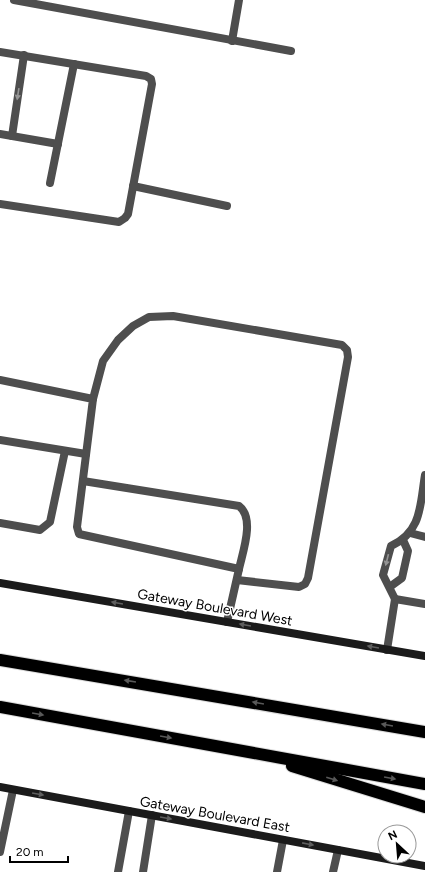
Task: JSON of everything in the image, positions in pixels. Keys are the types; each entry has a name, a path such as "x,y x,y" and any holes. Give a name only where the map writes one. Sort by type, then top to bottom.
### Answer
{"highway":[{"path":"0,660 425,732"},
{"path":"0,707 425,784"},
{"path":"241,750 425,807"}],"main road":[{"name":"Gateway Boulevard West","path":"0,583 425,656"},
{"name":"Gateway Boulevard East","path":"0,787 425,866"}],"lane":[{"path":"14,0 291,51"},
{"path":"232,40 239,0"},
{"path":"0,52 146,76 150,79 152,84 128,214 125,218 119,222 0,204"},
{"path":"12,136 24,56"},
{"path":"50,183 74,64"},
{"path":"0,134 58,144"},
{"path":"133,186 227,206"},
{"path":"237,580 299,587 305,584 308,578 348,357 346,350 342,345 173,316 149,317 133,326 118,340 103,361 92,399 77,527 79,534 239,569"},
{"path":"0,380 92,399"},
{"path":"0,440 86,454"},
{"path":"0,523 40,530 50,522 64,451"},
{"path":"387,650 396,599 391,586 383,575 390,546 403,540 410,533 417,520 425,475"},
{"path":"82,481 239,506 244,510 248,521 237,580 227,622"},
{"path":"410,533 425,537"},
{"path":"391,586 402,578 408,551 403,540"},
{"path":"396,599 425,604"},
{"path":"0,852 13,790"},
{"path":"118,872 129,811"},
{"path":"143,872 152,815"},
{"path":"277,872 283,840"},
{"path":"334,872 338,850"}]}
